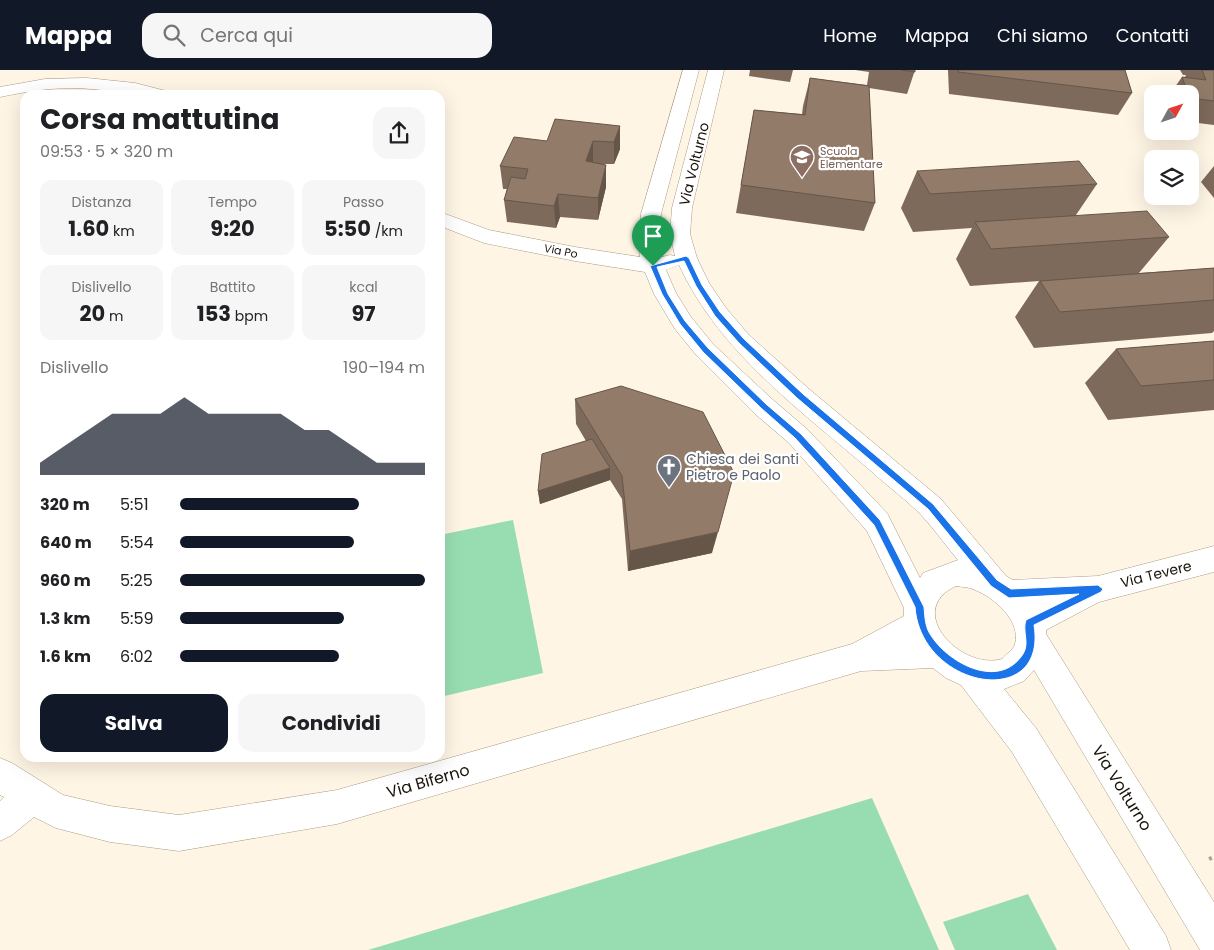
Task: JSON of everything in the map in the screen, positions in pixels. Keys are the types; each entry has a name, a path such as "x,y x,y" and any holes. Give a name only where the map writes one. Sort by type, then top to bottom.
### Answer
{"street":[{"name":"Via Volturno","path":"691,70 651,214 648,242 653,266 665,294 683,323 706,350 763,406 798,436 877,522 920,615 928,638 939,653 955,665 972,674 991,676 1007,673 1020,666 1029,654 1030,631"},
{"name":"Via Volturno","path":"716,70 682,208 680,234 686,258 699,286 718,314 741,341 800,396 930,507 1021,607 1030,631 1214,937"},
{"path":"0,92 47,84 102,85 137,90"},
{"name":"Via Po","path":"445,220 484,236 575,254 653,266 686,258"},
{"name":"Via Tevere","path":"1002,588 1098,589 1214,559"},
{"path":"920,615 923,593 932,583 945,576 960,574 977,576 1002,588"},
{"name":"Via Tevere","path":"1030,631 1098,589"},
{"name":"Via Biferno","path":"858,657 920,615"},
{"name":"Via Biferno","path":"0,775 56,811 110,824 179,833 337,807 858,657 939,653"},
{"name":"Via Volturno","path":"972,674 1024,740 1152,950"},
{"path":"0,823 33,796"}],"green space":[{"path":"513,520 543,673 445,696 445,534"},
{"path":"872,798 939,950 368,950"},
{"path":"1028,894 1057,950 955,950 943,922"}],"building":[{"path":"958,70 1125,70 1132,93 958,72"},
{"path":"1202,70 1214,70 1214,101 1199,99 1199,85 1185,85 1182,77 1206,80"},
{"name":"Scuola Elementare","path":"810,78 869,86 875,203 741,185 754,110 805,115"},
{"path":"555,119 620,126 614,142 593,141 586,161 606,165 598,198 558,194 554,206 504,200 511,177 525,179 528,169 500,166 514,137 547,141"},
{"path":"1079,161 1097,184 930,194 917,171"},
{"path":"1147,211 1169,237 991,249 975,222"},
{"path":"1214,268 1214,300 1060,312 1040,281"},
{"path":"1214,341 1214,380 1141,386 1116,349"},
{"name":"Chiesa dei Santi Pietro e Paolo","path":"621,386 703,412 734,473 718,532 630,551 622,476 575,399"},
{"path":"592,439 610,468 538,491 542,454"}],"place":[{"name":"Scuola Elementare","path":"802,178"},
{"name":"Chiesa dei Santi Pietro e Paolo","path":"669,488"}],"route":[{"path":"686,258 699,286 718,314 741,341 800,396 930,507 994,583 1009,594 1098,589 1029,623 1032,639 1029,654 1020,666 1007,673 991,676 972,674 955,665 939,653 928,638 920,623 919,607 877,522 798,436 763,406 706,350 683,323 665,294 653,266 686,258"}]}
